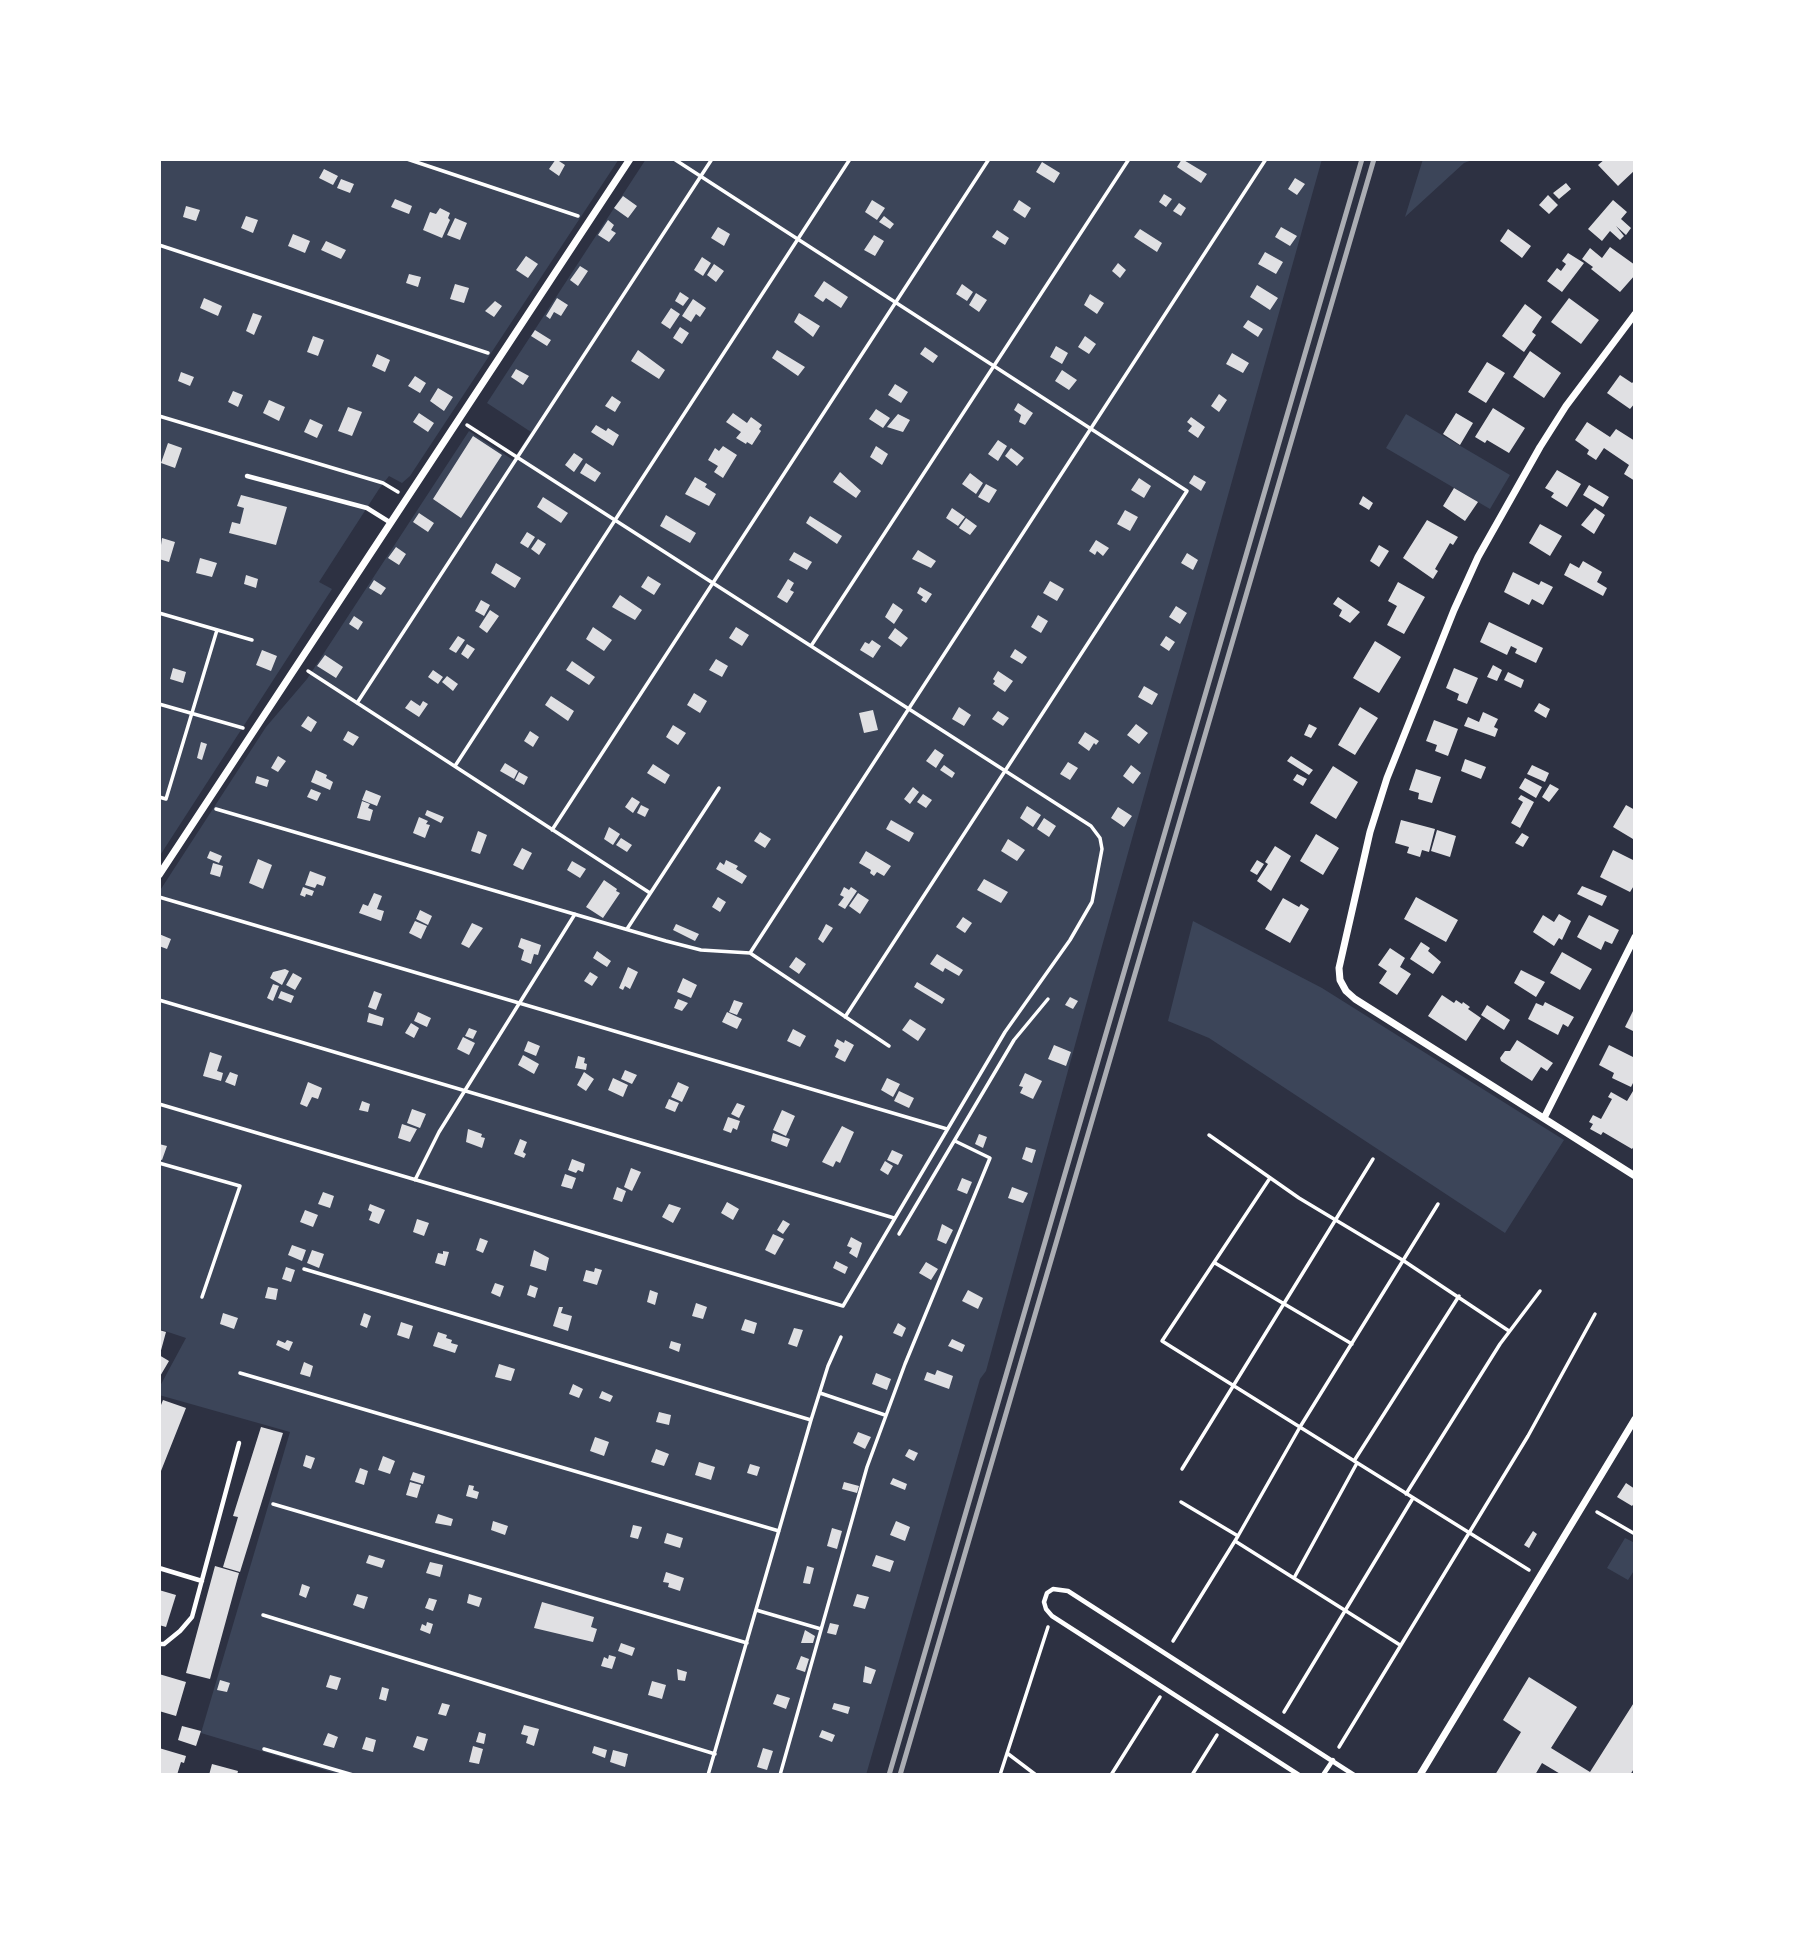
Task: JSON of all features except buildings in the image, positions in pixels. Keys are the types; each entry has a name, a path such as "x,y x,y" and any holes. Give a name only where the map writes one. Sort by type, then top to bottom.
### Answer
{"street":[{"path":"159,875 629,159"},
{"path":"1635,314 1540,447 1478,557 1454,610 1387,778 1362,867 1339,968 1340,980 1346,991 1355,999 1635,1176"},
{"path":"1544,1118 1635,937"},
{"path":"1420,1775 1635,1419"}],"lane":[{"path":"247,476 367,508 392,523"},
{"path":"159,1644 164,1644 180,1631 192,1616 239,1443"},
{"path":"159,1568 202,1581"},
{"path":"1299,1775 1052,1616 1044,1602 1047,1593 1052,1589 1068,1591 1354,1775"},
{"path":"1323,1775 1333,1760"}],"path":[{"path":"407,159 589,221"},
{"path":"674,159 1187,491 845,1017"},
{"path":"357,703 712,159"},
{"path":"455,766 850,159"},
{"path":"552,830 989,159"},
{"path":"811,646 1129,159"},
{"path":"750,953 1266,159"},
{"path":"159,245 480,349 499,360"},
{"path":"159,416 383,483 408,499"},
{"path":"159,1104 843,1306 1005,1031 1093,902 1102,849 1100,838 1091,827 460,420"},
{"path":"159,612 252,640"},
{"path":"159,797 166,799 217,630"},
{"path":"297,664 650,893"},
{"path":"159,704 251,732"},
{"path":"626,929 719,788"},
{"path":"204,806 701,950 750,953 889,1046"},
{"path":"159,897 947,1129"},
{"path":"415,1180 439,1132 575,914"},
{"path":"159,999 894,1219"},
{"path":"899,1234 1014,1040 1048,999"},
{"path":"1209,1135 1270,1178 1459,1296 1509,1331"},
{"path":"779,1775 867,1467 885,1415 990,1158 955,1141"},
{"path":"1182,1469 1373,1159"},
{"path":"159,1163 240,1186 202,1297"},
{"path":"1270,1178 1162,1341 1540,1577"},
{"path":"1173,1641 1236,1539 1300,1427 1438,1203"},
{"path":"1215,1262 1352,1344"},
{"path":"304,1269 811,1420"},
{"path":"1406,1493 1509,1331 1540,1291"},
{"path":"1294,1578 1356,1462 1459,1296"},
{"path":"1339,1747 1528,1436 1595,1314"},
{"path":"708,1775 811,1420 833,1352 841,1337"},
{"path":"240,1373 779,1531"},
{"path":"820,1393 885,1415"},
{"path":"1284,1712 1413,1498"},
{"path":"1181,1502 1294,1578 1401,1645"},
{"path":"272,1503 747,1643"},
{"path":"1597,1511 1635,1534"},
{"path":"756,1610 821,1629"},
{"path":"263,1615 715,1754"},
{"path":"1000,1775 1052,1616"},
{"path":"1111,1775 1165,1689"},
{"path":"1192,1775 1223,1726"},
{"path":"264,1749 353,1775"},
{"path":"1007,1753 1036,1775"}],"shaded area":[{"path":"159,159 619,159 410,476 402,483 389,476 379,489 319,582 332,589 159,857"},
{"path":"646,159 1322,159 986,1371 980,1379 866,1775 341,1775 201,1733 290,1432 159,1395 159,1388 186,1338 159,1329 159,892 266,727 307,679 469,431 513,460 531,432 487,403"},
{"path":"1423,159 1475,159 1464,163 1405,217"},
{"path":"1406,414 1510,475 1490,509 1386,448"},
{"path":"1193,921 1322,988 1564,1140 1505,1233 1209,1038 1168,1021"},
{"path":"1625,1538 1635,1543 1635,1569 1628,1580 1607,1568"}],"railway":[{"path":"889,1775 1362,159"},
{"path":"900,1775 1374,159"}]}
